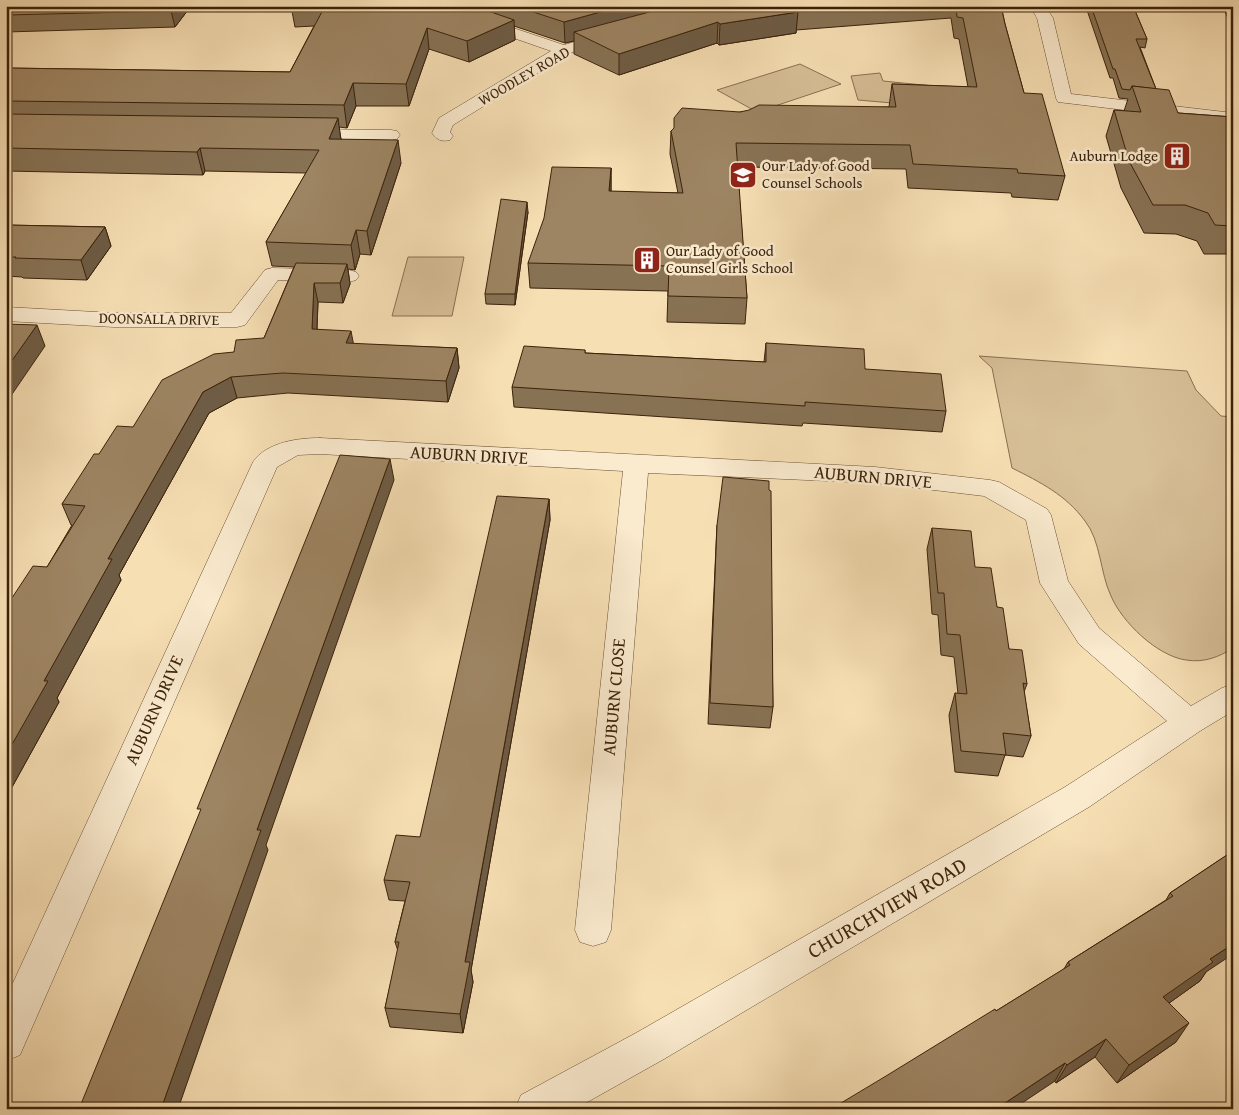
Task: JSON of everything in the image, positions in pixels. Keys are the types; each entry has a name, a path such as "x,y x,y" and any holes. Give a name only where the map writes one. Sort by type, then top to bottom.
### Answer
{"street":[{"path":"428,6 456,13 564,50"},
{"path":"1037,6 1044,18 1064,98 1233,118"},
{"name":"WOODLEY ROAD","path":"443,135 444,122 564,50 626,32"},
{"path":"283,134 391,135"},
{"name":"DOONSALLA DRIVE","path":"6,314 114,320 237,320 272,274 349,276"},
{"name":"AUBURN DRIVE","path":"6,1042 266,462 285,449 310,446 875,475 990,488 1038,515 1054,584 1089,636 1189,722"},
{"name":"AUBURN CLOSE","path":"593,930 636,464"},
{"name":"CHURCHVIEW ROAD","path":"535,1109 650,1046 1077,797 1189,722 1233,696"}],"shaded area":[{"path":"800,64 841,84 757,112 717,90"},
{"path":"880,73 883,81 933,86 915,105 858,100 851,76"},
{"path":"408,257 464,257 452,316 392,316"},
{"path":"979,356 1187,371 1196,390 1221,416 1233,417 1233,648 1211,658 1199,661 1186,660 1175,657 1152,645 1132,627 1116,606 1107,587 1094,538 1085,521 1061,496 1012,468 992,368"}],"building":[{"path":"6,6 175,6 171,11 6,15"},
{"path":"325,6 474,6 514,20 467,41 427,28 406,84 353,83 344,105 6,101 6,68 290,72"},
{"path":"515,6 622,6 564,22"},
{"path":"679,6 841,6 794,10 798,12 720,24 718,22 619,54 574,32"},
{"path":"956,6 1001,6 1024,93 1042,94 1065,176 1018,173 1017,169 913,164 910,145 736,143 747,298 668,296 669,266 528,263 544,218 552,167 611,168 609,191 683,193 671,131 674,128 674,118 682,108 740,112 759,105 896,107 892,84 977,87 963,18 957,17"},
{"path":"1091,6 1133,6 1147,39 1136,39 1156,89 1132,86 1130,90 1122,89"},
{"path":"1132,86 1169,90 1178,113 1233,117 1233,226 1215,225 1208,213 1185,205 1153,205 1129,161 1114,110 1141,112"},
{"path":"6,114 338,118 329,139 398,140 367,231 356,230 351,245 266,242 319,150 200,148 197,152 6,148"},
{"path":"501,199 527,202 515,294 485,294"},
{"path":"6,225 105,227 81,260 6,257"},
{"path":"296,263 347,264 340,283 314,283 312,329 351,331 346,343 457,348 446,381 283,373 231,377 203,392 108,559 112,559 44,681 48,681 6,755 6,607 33,566 47,567 85,506 62,504 94,454 99,454 117,426 133,427 162,380 214,354 234,352 236,340 264,338"},
{"path":"6,324 37,325 6,369"},
{"path":"766,343 864,349 865,369 941,374 946,411 805,402 805,406 512,387 524,346 585,350 585,353 766,362"},
{"path":"340,455 390,459 257,830 261,830 161,1109 79,1109 201,809 197,809"},
{"path":"723,477 769,481 769,490 771,491 773,707 710,703 717,525"},
{"path":"497,496 549,499 465,962 470,962 460,1014 385,1008 399,942 395,942 410,882 384,880 396,835 420,837"},
{"path":"932,528 971,531 975,567 991,568 997,607 1003,608 1009,649 1022,650 1027,684 1023,683 1031,736 1003,733 1006,755 961,751 955,693 967,694 960,635 947,634 944,593 938,593"},
{"path":"1233,851 1233,944 1210,959 1213,962 1163,997 1189,1023 1129,1065 1106,1039 1067,1065 1065,1063 996,1109 831,1109 1070,965 1068,962 1173,896 1170,893"}],"place":[{"name":"Auburn Lodge","path":"1177,156"},
{"name":"Our Lady of Good Counsel Schools","path":"743,175"},
{"name":"Our Lady of Good Counsel Girls School","path":"647,260"}]}
